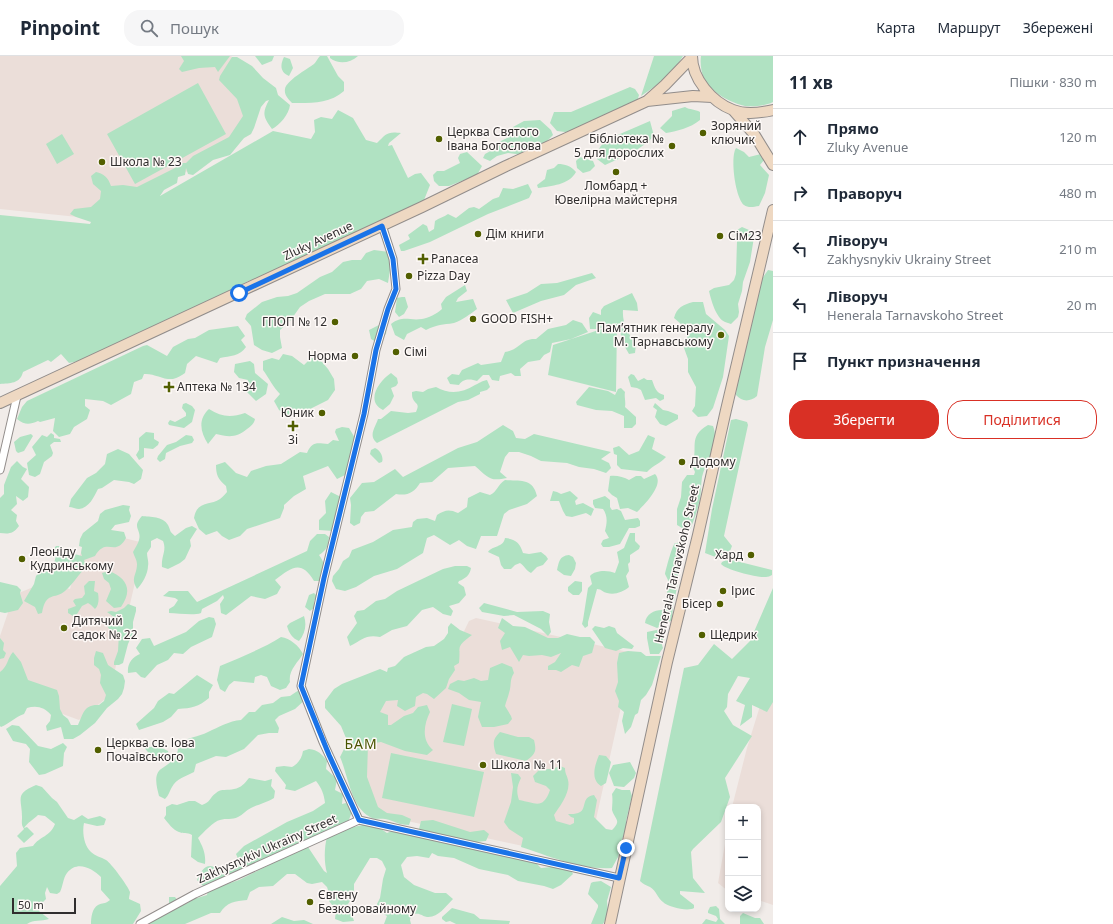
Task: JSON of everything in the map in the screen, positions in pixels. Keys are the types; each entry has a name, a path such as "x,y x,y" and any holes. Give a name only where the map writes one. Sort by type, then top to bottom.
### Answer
{"main road":[{"path":"692,57 698,78 712,97 733,110 754,134 773,165"},
{"name":"Zluky Avenue","path":"0,403 647,101 692,57"},
{"name":"Zluky Avenue","path":"647,101 693,96 712,97"},
{"path":"733,110 752,114 773,110"},
{"name":"Henerala Tarnavskoho Street","path":"610,924 667,662 697,542 773,210"}],"street":[{"path":"382,226 393,259 396,289 388,309 376,350 364,414 324,578 301,686 329,755 359,820 619,878"},
{"path":"0,470 17,396"},
{"name":"Zakhysnykiv Ukrainy Street","path":"140,924 195,894 359,820"}],"shaded area":[{"name":"Школа № 23","path":"0,56 231,56 265,86 251,134 107,220 0,209"},
{"name":"Дитячий садок № 22","path":"88,529 144,543 109,696 79,720 0,691 0,636 14,595 43,583 70,589"},
{"name":"Школа № 11","path":"476,618 633,653 587,860 375,814 339,716 445,670 469,621"},
{"path":"773,670 773,905 761,901 761,804 733,804 747,748"},
{"path":"725,844 725,889 718,883"}],"green space":[{"path":"181,56 230,56 218,72 215,67 199,68 182,72 179,69 184,61"},
{"path":"255,56 274,56 272,61 262,65"},
{"path":"320,56 327,56 338,76 344,82 344,91 326,101 313,103 292,103 286,95 286,86 289,82 314,64"},
{"path":"330,56 358,56 348,62 337,62 330,58"},
{"path":"654,56 683,56 675,68 665,78 641,96"},
{"path":"701,56 773,56 773,102 759,106 745,106 722,96 711,88 704,78 701,67"},
{"path":"232,57 237,57 252,66 263,78 276,88 278,95 290,105 288,112 281,122 272,129 264,115 265,108 269,100 266,101 261,107 251,134 244,138 230,155 213,160 193,175 188,174 186,168 185,175 178,177 177,183 164,190 160,196 273,131 311,139 315,132 314,120 321,117 332,119 338,110 353,118 366,140 377,143 387,134 393,132 401,133 389,143 388,146 392,145 408,178 415,174 421,173 430,185 424,200 411,208 267,277 248,281 214,300 79,361 69,363 61,354 51,362 48,360 23,372 20,379 17,381 0,384 0,215 90,224 91,222 70,214 74,209 91,207 100,199 101,191 93,184 91,176 96,172 105,176 109,180 111,186 123,185 137,187 175,168 181,163 186,163 193,156 229,137 243,116 237,99 219,80"},
{"path":"284,57 290,59 293,68 289,76 282,70"},
{"path":"198,83 226,134 135,184 107,134"},
{"path":"630,87 635,89 639,95 637,102 573,133 557,131 550,123 554,112 571,112"},
{"path":"685,107 700,112 700,120 688,127 666,133 660,128 672,116 672,111"},
{"path":"540,120 551,130 553,135 543,145 524,155 508,153 497,156 490,161 483,158 485,154 496,148 499,142 509,137 513,127 524,121"},
{"path":"650,121 654,136 649,141 631,153 605,165 597,159 600,147 606,140"},
{"path":"62,134 74,154 57,164 46,144"},
{"path":"736,148 744,152 749,157 761,154 764,160 760,165 769,175 765,193 759,206 751,207 744,205 738,194 734,177 733,160"},
{"path":"467,152 482,166 477,175 449,186 439,186 434,181 433,175 437,171 444,171 460,163 458,158 460,154"},
{"path":"580,157 593,161 595,166 590,171 583,173 577,168 576,161"},
{"path":"558,164 568,166 576,172 569,180 538,188 537,185 545,179 547,170 554,168"},
{"path":"528,184 532,192 529,198 488,214 430,242 401,251 399,245 410,239 408,235 423,224 427,226 429,232 434,229 435,221 448,214 456,218 469,208 474,207 479,209 493,199 499,197 503,188 513,189"},
{"path":"742,227 749,230 754,237 750,262 743,282 738,304 738,317 731,324 725,322 719,317 714,308 709,291 714,288 729,285 734,280 736,274 737,241 735,234 737,230"},
{"path":"374,250 389,252 390,270 388,283 379,279 367,281 361,289 350,294 325,294 309,301 300,307 290,321 280,330 282,348 272,353 262,350 254,345 251,326 245,319 247,314 262,302 297,293 320,277 332,272 343,262 361,260 366,253"},
{"path":"768,270 773,271 773,320 765,347 757,396 749,400 743,400 736,395 738,369 741,355 751,327 759,283"},
{"path":"592,273 596,278 576,285 564,295 541,301 513,313 506,300 527,293 541,284 557,283"},
{"path":"465,285 467,291 458,298 456,302 473,299 477,309 469,315 454,323 437,326 426,330 421,327 407,334 404,340 395,335 391,324 395,321 430,317 442,309 441,304 446,297"},
{"path":"632,293 637,303 638,311 623,310 623,319 626,328 636,344 635,353 629,354 625,347 617,323 598,329 590,329 589,318 593,312 601,315 601,310 604,306"},
{"path":"405,297 408,307 404,314 399,317 395,312 397,298"},
{"path":"693,302 703,302 706,314 725,330 729,336 723,377 713,408 707,416 698,417 692,411 695,406 696,387 688,372 688,359 684,348 687,341 688,330 674,318 677,311 681,307"},
{"path":"573,320 582,323 588,332 571,339 552,343 550,352 544,355 540,360 528,362 520,369 521,376 515,376 511,373 500,376 499,381 492,380 489,375 483,375 477,381 465,380 459,385 450,384 447,378 452,374 459,375 462,370 478,363 481,365 501,362 505,352 514,349 527,340 536,339 548,329 566,325"},
{"path":"617,324 616,392 548,375 553,345"},
{"path":"379,325 387,326 386,334 376,342 371,339 369,330"},
{"path":"238,326 245,336 241,340 246,347 241,352 220,358 217,363 196,356 187,364 185,373 173,379 144,374 142,379 134,382 131,394 111,405 103,401 85,399 85,406 90,410 87,419 74,427 70,434 59,437 53,431 55,418 30,424 17,419 22,407 27,401 143,346 147,345 167,356 173,347 188,339 195,338 209,330"},
{"path":"283,354 292,356 304,365 311,358 318,359 322,362 334,379 335,390 328,400 306,411 288,416 279,410 274,401 280,394 263,370 263,361 272,358 279,360"},
{"path":"250,361 254,364 255,373 268,384 266,394 256,401 247,392 248,380 239,378 234,372 235,364"},
{"path":"391,373 397,378 398,383 396,386 391,388 394,396 390,404 383,410 375,402 374,396 378,386"},
{"path":"631,374 634,375 638,381 644,378 647,380 652,380 657,391 664,395 664,399 660,401 656,398 645,400 641,390 631,387 628,377"},
{"path":"487,380 490,387 487,390 480,392 480,394 468,400 458,402 377,443 374,440 373,432 378,419 381,419 391,411 408,413 416,412 418,406 413,398 412,392 423,392 436,387 441,390 456,392 465,390"},
{"path":"589,387 608,391 615,395 618,389 621,388 625,392 625,407 636,417 636,424 632,428 624,428 624,416 612,411 596,410 577,405 576,402"},
{"path":"186,403 192,406 195,410 192,422 184,428 169,425 168,423 170,420 175,422 186,416 186,413 182,408 183,404"},
{"path":"655,403 663,410 678,415 678,419 666,426 660,424 655,417 657,410 653,407"},
{"path":"209,409 226,416 235,416 245,413 255,419 251,426 240,434 224,436 216,434 208,444 203,435 201,426 203,417"},
{"path":"736,419 747,422 748,425 724,536 732,546 728,556 718,558 705,553 712,509 731,420"},
{"path":"503,425 513,431 516,438 525,439 534,434 611,452 601,459 609,463 611,468 606,473 567,463 541,461 519,452 509,452 505,457 500,472 507,478 489,478 475,466 448,468 432,482 420,483 410,493 404,495 396,494 374,511 365,512 361,517 360,523 354,526 350,523 350,498 362,483 374,482 395,469 403,477 458,448 477,442"},
{"path":"708,425 713,426 715,432 714,445 702,477 700,499 689,532 677,525 677,509 681,497 682,482 687,475 694,475 695,472 692,465 696,438 702,429"},
{"path":"342,427 349,428 355,438 355,449 350,453 351,457 347,474 337,479 328,466 303,476 306,489 294,496 284,505 280,518 247,529 240,536 229,540 217,531 206,535 199,529 194,518 198,508 204,504 220,499 227,492 226,486 218,477 216,465 225,462 236,473 247,477 251,471 266,466 281,464 300,452 307,453 311,446 315,444 328,444 333,440 339,441 335,432 336,429"},
{"path":"146,432 154,433 154,439 159,442 153,449 144,448 144,457 139,460 136,455 139,450 139,438"},
{"path":"51,433 54,435 54,438 60,439 61,442 54,442 50,445 53,453 52,456 44,462 40,474 35,477 29,475 27,463 36,455 32,447 42,435 47,437"},
{"path":"31,434 33,436 24,451 18,453 14,442 20,437"},
{"path":"186,435 192,436 194,440 192,443 180,446 166,453 165,459 160,462 157,459 167,445 176,442"},
{"path":"648,435 655,438 652,449 666,457 647,472 621,469 617,465 617,455 614,454 613,448 619,446 629,455 639,451"},
{"path":"375,448 381,454 382,462 379,463 370,454 371,450"},
{"path":"118,449 129,454 143,470 141,479 134,484 114,480 98,489 91,502 86,507 79,509 69,507 71,499 87,478 96,473 105,464 107,454"},
{"path":"17,461 27,469 21,479 29,487 28,497 23,501 16,496 17,504 11,510 17,515 16,521 19,526 11,533 0,533 0,498 4,494 4,485 11,467"},
{"path":"655,474 658,483 656,488 653,494 637,512 628,508 620,509 617,498 608,491 610,476 620,476 629,480 636,476 641,476 644,479"},
{"path":"505,480 529,483 535,490 537,496 527,504 509,510 504,514 497,536 481,536 476,549 467,546 459,540 450,545 434,535 427,538 423,553 397,569 374,576 356,587 345,591 336,589 332,581 333,576 343,561 349,557 352,550 373,542 393,530 412,527 413,522 417,519 427,518 435,521 437,515 445,511 458,513 467,507 468,498 480,492 490,495 495,492 500,484"},
{"path":"553,491 561,494 570,491 578,498 575,501 576,505 583,503 594,509 591,516 586,513 572,517 566,516 559,501 550,501"},
{"path":"331,492 341,497 344,508 344,516 333,531 319,530 319,520 326,513 325,501"},
{"path":"605,496 610,500 610,507 612,510 617,509 621,511 625,520 638,518 640,521 640,526 629,528 620,544 609,547 603,547 601,544 603,540 609,538 605,531 607,522 606,514 603,509 595,508 593,504 593,500"},
{"path":"123,505 130,506 129,510 131,516 129,522 115,525 111,530 124,532 126,538 122,544 115,547 103,548 99,550 95,556 84,560 86,567 71,585 61,594 48,599 42,613 38,614 35,607 24,601 34,584 36,576 54,563 56,556 63,551 82,556 82,547 79,546 83,533 98,521 100,514 105,510"},
{"path":"142,516 163,520 175,536 186,528 192,526 197,529 190,540 191,546 185,559 168,569 162,567 164,551 163,541 157,538 151,541 151,547 147,553 148,569 143,582 137,589 134,579 137,562 133,552 140,536 137,523"},
{"path":"630,533 635,533 635,541 640,546 639,549 630,555 630,562 628,564 629,571 626,576 629,587 622,592 613,594 605,593 600,589 597,589 588,626 585,628 582,624 588,588 592,584 590,576 602,571 615,573 619,562 617,552 624,548"},
{"path":"317,534 325,534 329,537 327,548 319,555 324,565 324,581 314,581 305,570 300,568 291,569 275,580 281,587 277,594 265,599 251,596 226,615 221,613 220,604 224,598 223,595 217,601 202,609 201,613 198,614 169,613 169,609 174,606 178,600 163,596 169,591 188,591 197,602 307,551 310,541"},
{"path":"505,538 512,539 517,542 523,553 529,554 541,552 548,559 543,565 537,567 531,573 527,571 520,563 511,569 504,569 501,565 499,557 488,552 492,548 500,545"},
{"path":"684,538 672,620 657,628 645,623 647,617 651,613 664,608 669,582 665,574 669,558 675,543"},
{"path":"56,546 63,546 59,552 51,557 52,551"},
{"path":"569,555 573,557 576,563 575,569 571,576 564,575 557,570 561,558"},
{"path":"728,559 772,570 772,575 762,577 735,571 721,564"},
{"path":"455,566 467,566 471,568 470,573 458,583 464,587 466,595 459,603 449,606 453,611 451,616 443,614 433,607 422,610 407,626 392,630 380,637 368,637 350,646 347,637 357,623 354,616 357,611 364,610 376,601 385,599 397,591 443,569"},
{"path":"109,571 120,577 126,585 127,595 121,607 114,608 106,601 111,589 102,573"},
{"path":"89,581 95,581 94,591 98,593 97,606 95,609 88,603 82,606 77,614 73,616 68,613 68,609 76,606 73,601 75,599 82,598 85,594 84,586"},
{"path":"575,581 582,582 582,591 579,595 573,595 568,591 568,587"},
{"path":"0,582 17,586 21,590 20,593 23,603 18,610 5,613 0,612"},
{"path":"773,588 773,702 767,712 752,705 752,717 740,726 745,705 736,701 750,678 738,676 728,694 727,707 724,711 733,725 752,736 725,778 730,797 727,804 725,804 725,811 721,822 691,852 693,878 705,893 680,891 680,894 694,905 694,908 683,909 673,907 663,902 652,888 640,881 684,668 698,665 714,644 732,659 750,641"},
{"path":"314,593 317,596 314,601 315,607 310,611 305,607 309,595"},
{"path":"484,603 517,612 543,611 550,614 549,622 551,632 548,636 541,629 514,615 504,616 482,612 479,608"},
{"path":"128,604 136,607 133,622 133,633 128,644 123,663 114,665 118,651 119,633 110,630 105,623 114,620 114,617 107,612 116,612"},
{"path":"304,616 305,629 299,641 291,635 287,626"},
{"path":"209,617 214,618 216,624 212,637 191,647 183,654 174,653 168,660 157,665 145,678 141,677 136,672 128,673 128,667 131,661 140,654 136,648 142,639 150,638 154,646 186,632 199,621"},
{"path":"502,618 513,626 525,627 548,638 558,638 567,634 580,637 590,637 595,642 592,653 583,656 579,667 572,665 561,672 556,670 548,670 548,666 555,662 561,653 551,657 542,655 523,655 519,662 510,647 502,650 500,641 505,633 498,628"},
{"path":"451,623 460,630 472,635 463,642 460,647 459,663 454,666 455,670 449,679 446,688 434,699 423,693 416,697 415,706 405,711 397,706 398,700 386,701 380,712 388,715 388,725 391,725 404,716 413,713 418,707 427,705 430,712 425,727 425,737 429,746 433,750 427,755 405,751 381,742 368,744 367,777 378,807 387,813 402,815 411,819 409,825 385,819 372,818 358,806 354,798 340,757 348,743 341,726 325,708 325,701 334,689 342,684 380,669 387,672 388,668 395,666 404,657 426,647 434,646 444,639 448,633 448,627"},
{"path":"595,626 604,628 609,626 615,628 617,633 634,646 632,649 623,648 616,651 605,648 592,629"},
{"path":"661,629 663,648 659,654 650,654 647,632"},
{"path":"281,637 294,643 303,654 290,674 290,682 286,688 280,690 271,686 267,677 261,675 255,677 254,683 234,681 229,685 225,692 220,689 217,680 220,666 259,649"},
{"path":"0,638 4,643 3,650 6,653 4,658 0,659"},
{"path":"96,651 103,653 108,665 123,675 125,681 124,688 118,699 107,708 95,723 80,735 73,739 64,739 61,727 47,731 46,726 50,721 51,715 43,708 37,707 27,708 24,714 1,727 0,726 0,672 5,667 13,652 21,662 28,680 57,690 60,709 63,715 68,719 71,725 78,725 85,710 90,706 99,705 104,701 106,695 100,683 101,675 99,669 94,665"},
{"path":"628,651 641,652 646,656 661,656 652,685 641,700 638,713 635,715 631,727 625,734 622,721 624,712 618,707 619,701 615,691 618,682 617,663 619,653"},
{"path":"502,663 512,667 514,673 505,706 512,719 508,724 494,727 482,727 478,717 481,702 469,700 459,693 448,689 450,684 458,680 464,681 474,678 481,681 488,680 490,668"},
{"path":"197,675 213,685 209,692 209,698 195,706 178,709 171,717 163,722 139,730 136,724 154,708 158,701 169,693 174,694"},
{"path":"299,690 307,698 295,709 279,716 275,720 279,728 278,733 258,735 244,749 226,757 216,756 196,764 194,772 176,782 165,799 159,796 156,782 157,775 161,769 171,762 176,756 178,752 178,744 228,723 241,720 249,712 255,712 262,705 273,703 281,697 290,696"},
{"path":"452,704 472,709 464,746 443,742"},
{"path":"12,725 19,726 38,746 51,749 63,743 67,747 64,753 63,766 39,775 29,762 30,749 26,744 13,741 6,729"},
{"path":"500,732 518,737 529,737 534,740 535,750 533,754 526,761 496,754 494,742"},
{"path":"154,744 168,751 169,756 165,761 153,756 144,747 151,747"},
{"path":"309,749 317,751 323,756 327,761 326,769 337,779 335,790 343,794 342,804 346,803 352,812 348,822 224,885 239,880 308,847 324,871 327,873 325,865 325,846 327,837 349,828 372,823 387,833 397,828 420,836 419,829 421,821 433,820 470,832 484,830 489,834 486,841 475,842 479,850 536,863 541,868 562,866 570,868 573,874 561,885 553,889 518,881 508,875 479,869 454,858 438,856 432,853 429,858 417,856 407,857 401,865 404,877 414,885 435,893 446,893 453,899 435,916 427,917 416,914 411,915 411,924 384,924 387,916 378,911 377,904 380,898 386,869 382,861 377,858 370,858 354,884 354,894 348,904 354,921 343,922 335,919 336,910 329,901 327,887 322,882 312,884 307,883 295,874 287,874 273,886 259,887 250,892 247,900 228,904 220,913 211,913 185,924 144,924 163,913 174,910 169,903 169,897 175,897 181,905 207,895 208,889 197,880 203,869 212,866 219,870 235,865 239,861 236,854 244,846 287,822 313,811 325,803 320,787 316,781 295,791 285,789 286,785 275,771 276,767 294,766 302,756 303,751"},
{"path":"391,753 484,772 474,817 382,798"},
{"path":"599,755 606,756 611,762 606,783 601,786 595,780 594,776"},
{"path":"630,762 636,773 634,778 624,787 614,786 609,773 613,765"},
{"path":"560,766 565,768 569,785 564,799 554,815 556,821 570,825 574,823 574,818 568,814 576,814 581,811 587,798 594,795 597,800 594,817 606,829 612,830 617,824 617,820 612,810 612,794 616,788 630,790 632,796 626,821 626,831 622,839 618,857 612,868 577,865 521,847 523,838 509,829 504,822 511,802 513,787 511,773 518,774 521,778 517,789 519,800 538,804 545,800 550,790 546,786 535,782 533,776 540,769 552,769"},
{"path":"249,778 265,781 272,779 271,786 275,791 274,798 249,809 238,817 220,820 212,825 198,838 204,851 205,864 198,862 191,857 192,835 179,832 171,826 164,818 166,815 166,807 172,804 177,805 189,801 195,801 202,805 207,803 218,791 239,788"},
{"path":"36,785 42,787 57,802 68,818 74,820 82,815 88,819 100,816 106,819 104,825 97,826 84,823 84,839 94,855 106,860 112,865 130,892 129,899 140,904 141,911 133,924 91,924 94,908 110,900 101,890 101,877 89,868 80,866 71,869 67,873 60,892 57,894 50,893 47,887 45,893 46,899 41,904 39,911 49,919 27,924 0,924 0,886 17,866 16,853 20,848 33,846 50,832 55,824 45,816 38,815 24,828 27,827 34,834 24,843 17,836 24,829 22,826 22,794 29,788"},
{"path":"601,881 611,887 607,901 608,914 603,924 591,924 598,905 588,894 591,883"},
{"path":"716,906 719,909 720,919 725,924 702,924 706,919 716,922 718,919 716,916 708,913 708,911 710,907"},
{"path":"452,908 474,914 480,919 510,921 509,924 456,924 450,921 446,922 442,919 442,917"},
{"path":"743,913 755,918 760,918 764,924 740,924 740,916"},
{"path":"282,917 294,921 304,920 313,924 271,924"}],"place":[{"name":"Зоряний ключик","path":"703,133"},
{"name":"Церква Святого Івана Богослова","path":"439,139"},
{"name":"Бібліотека № 5 для дорослих","path":"672,146"},
{"name":"Школа № 23","path":"102,162"},
{"name":"Ломбард + Ювелірна майстерня","path":"616,172"},
{"name":"Дім книги","path":"478,234"},
{"name":"Сім23","path":"720,236"},
{"name":"Panacea","path":"423,259"},
{"name":"Pizza Day","path":"409,276"},
{"name":"GOOD FISH+","path":"473,319"},
{"name":"ГПОП № 12","path":"335,322"},
{"name":"Пам’ятник генералу М. Тарнавському","path":"721,335"},
{"name":"Сімі","path":"396,352"},
{"name":"Норма","path":"355,356"},
{"name":"Аптека № 134","path":"169,387"},
{"name":"Юник","path":"322,413"},
{"name":"3i","path":"293,426"},
{"name":"Додому","path":"682,462"},
{"name":"Хард","path":"751,555"},
{"name":"Леоніду Кудринському","path":"22,559"},
{"name":"Ірис","path":"723,591"},
{"name":"Бісер","path":"720,604"},
{"name":"Дитячий садок № 22","path":"64,628"},
{"name":"Щедрик","path":"702,635"},
{"name":"Церква св. Іова Почаївського","path":"98,750"},
{"name":"Школа № 11","path":"483,765"},
{"name":"Євгену Безкоровайному","path":"310,902"}],"district":[{"name":"БАМ","path":"361,744"}],"route":[{"path":"239,293 382,226 393,259 396,289 388,309 376,350 364,414 324,578 302,674 301,686 329,755 359,820 619,878 626,848"}]}
